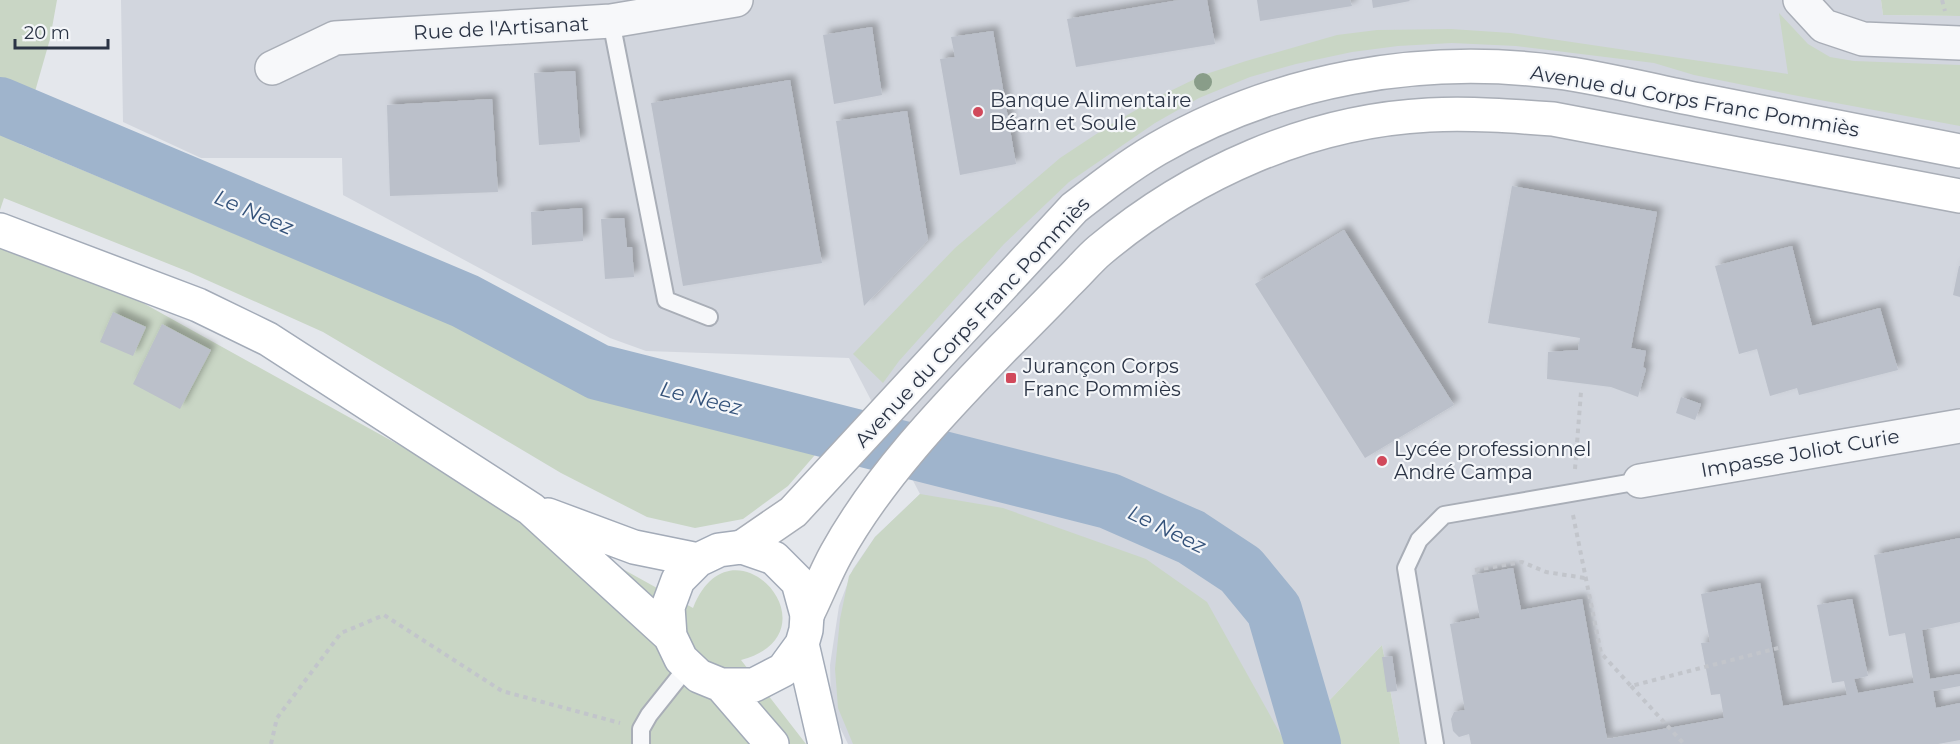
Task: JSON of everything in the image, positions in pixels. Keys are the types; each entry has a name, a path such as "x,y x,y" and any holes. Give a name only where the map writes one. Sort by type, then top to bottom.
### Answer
{"main road":[{"name":"Avenue du Corps Franc Pommiès","path":"741,548 793,512 1074,208 1118,174 1156,149 1192,130 1239,110 1327,82 1375,72 1424,67 1486,66 1558,72 1960,151"},
{"name":"Avenue du Corps Franc Pommiès","path":"805,630 836,553 874,496 930,425 1099,250 1154,210 1208,176 1259,154 1322,132 1374,121 1427,115 1486,114 1554,119 1960,196"},
{"path":"0,230 198,305 268,339 531,509 670,636"},
{"path":"531,509 634,547 698,560"},
{"path":"805,630 783,670 754,685 722,686 699,676 681,659 670,636 668,607 678,580 698,560 719,550 741,548 774,558 798,582 825,744"},
{"path":"722,686 772,744"}],"street":[{"name":"Rue de l'Artisanat","path":"272,68 335,38 611,21 736,0"},
{"path":"1800,0 1824,26 1863,39 1960,43"},
{"name":"Impasse Joliot Curie","path":"1640,481 1960,426"}],"lane":[{"path":"611,21 666,300 710,317"},
{"path":"1435,744 1406,568 1419,540 1444,515 1640,481"},
{"path":"641,737 659,702 688,666"}],"path":[{"path":"1581,392 1572,510 1601,653 1684,744"},
{"path":"1475,570 1522,562 1546,572 1585,578"},
{"path":"271,744 277,718 341,633 384,615 502,691 641,737"},
{"path":"1631,686 1782,647"}],"shaded area":[{"path":"121,0 1881,0 1883,15 1960,16 1960,744 1400,744 1382,645 1288,744 848,744 831,709 830,665 839,606 853,569 875,537 920,494 849,358 646,351 610,338 343,195 342,158 201,158 123,122"}],"green space":[{"path":"0,0 57,0 50,39 20,144 458,327 573,383 821,448 788,486 743,519 695,528 647,517 561,473 323,332 189,272 4,198 0,210"},
{"path":"1881,0 1960,0 1960,16 1883,15"},
{"path":"1779,13 1808,44 1830,57 1854,61 1960,65 1960,126 1694,75 1654,63 1516,46 1452,43 1398,46 1352,52 1250,77 1199,98 1155,123 1069,182 1004,244 899,361 883,383 853,354 955,248 1060,158 1110,125 1203,75 1337,35 1377,30 1451,29 1511,33 1788,74"},
{"path":"0,233 98,278 693,608 710,581 731,571 752,574 770,587 780,606 782,627 770,646 741,660 806,744 0,744"},
{"path":"920,494 1003,508 1146,559 1207,602 1286,744 853,744 838,708 835,669 840,619 849,576 875,537"},
{"path":"1382,645 1400,744 1288,744"}],"building":[{"path":"1179,0 1207,0 1215,44 1076,67 1067,19"},
{"path":"1257,0 1350,0 1352,6 1260,21"},
{"path":"1372,0 1409,0 1410,1 1373,8"},
{"path":"872,27 882,95 834,104 823,35"},
{"name":"Banque Alimentaire Béarn et Soule","path":"993,31 1016,164 960,175 940,59 955,57 951,37"},
{"path":"575,71 580,142 539,145 534,73"},
{"path":"790,80 822,263 683,286 651,103"},
{"path":"492,99 498,192 390,196 387,105"},
{"path":"907,111 928,240 864,306 836,121"},
{"path":"1512,186 1657,212 1631,348 1646,351 1643,367 1646,369 1638,397 1611,387 1547,379 1548,352 1578,350 1580,338 1488,323"},
{"path":"582,208 583,241 532,245 531,212"},
{"path":"624,218 627,247 632,247 634,277 605,279 601,219"},
{"path":"1344,230 1454,405 1365,458 1255,284"},
{"path":"1792,246 1812,326 1880,308 1898,370 1799,395 1797,388 1770,396 1757,349 1739,354 1715,266"},
{"path":"1960,266 1960,297 1953,295"},
{"path":"113,312 146,327 133,356 100,342"},
{"path":"162,324 211,350 180,409 133,384"},
{"path":"1681,397 1701,404 1695,420 1676,413"},
{"path":"1960,538 1960,622 1922,630 1930,679 1960,674 1960,686 1933,691 1936,708 1960,703 1960,740 1938,744 1471,744 1469,734 1459,737 1453,731 1451,719 1454,712 1465,710 1450,624 1480,618 1472,575 1513,568 1521,610 1582,599 1607,739 1724,718 1720,694 1711,695 1701,643 1710,642 1701,594 1760,583 1783,706 1847,695 1844,681 1832,683 1817,605 1852,599 1868,676 1854,679 1858,693 1914,683 1905,633 1889,636 1874,555"},
{"path":"1392,656 1397,691 1387,692 1382,657"}],"waterway":[{"name":"Le Neez","path":"0,105 465,301 598,372 1109,501 1191,537 1241,570 1274,610 1313,744"}],"place":[{"name":"Banque Alimentaire Béarn et Soule","path":"978,112"},
{"name":"Jurançon Corps Franc Pommiès","path":"1011,378"},
{"name":"Lycée professionnel André Campa","path":"1382,461"}]}
